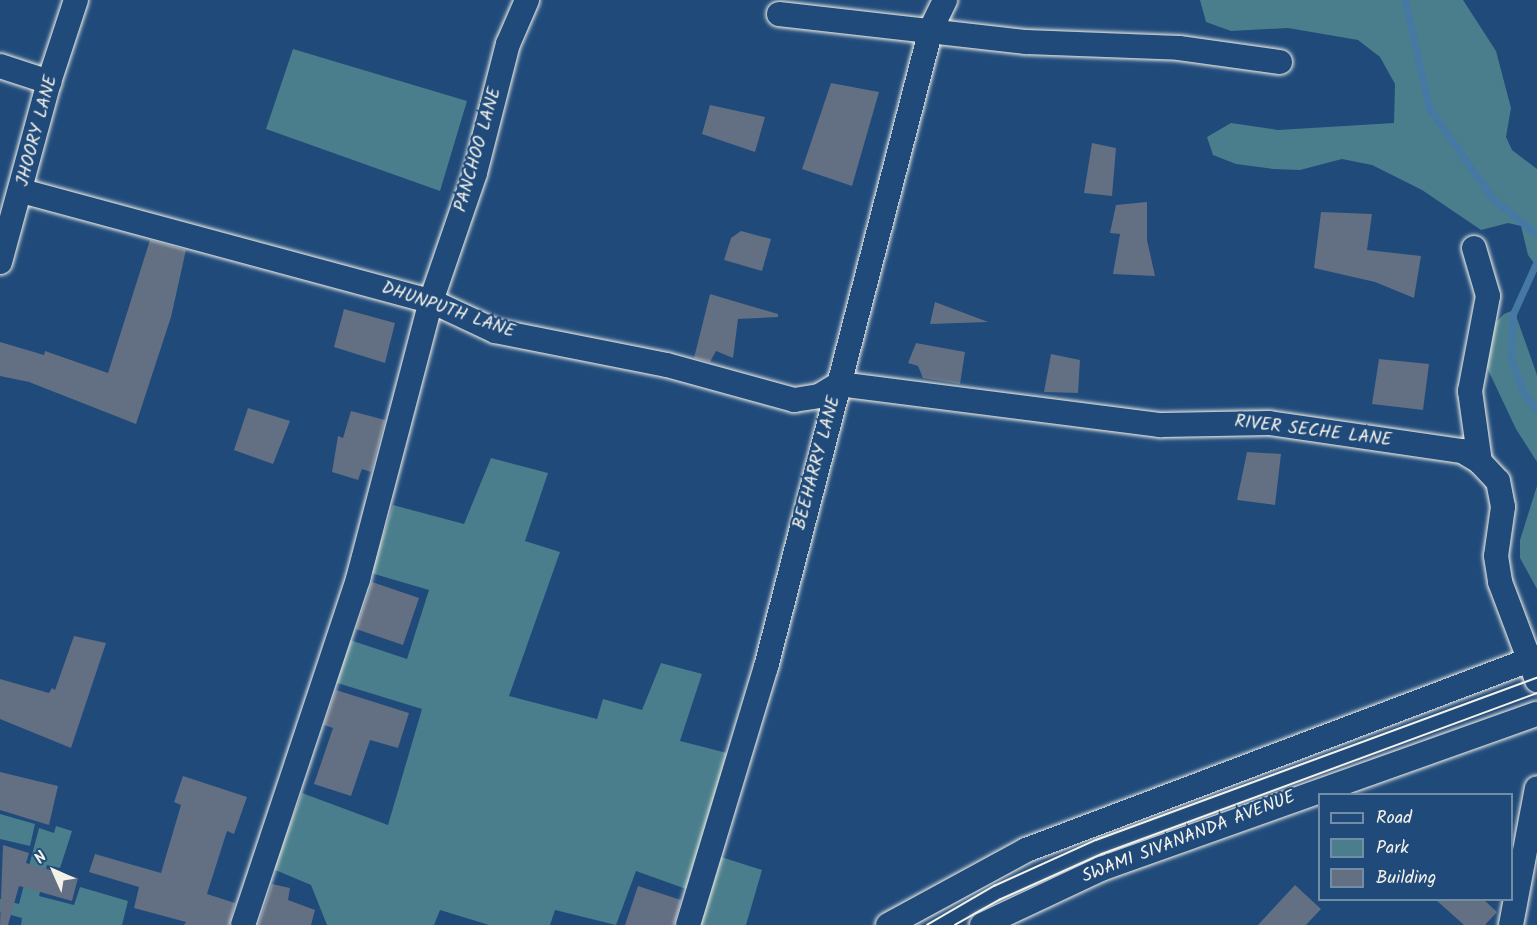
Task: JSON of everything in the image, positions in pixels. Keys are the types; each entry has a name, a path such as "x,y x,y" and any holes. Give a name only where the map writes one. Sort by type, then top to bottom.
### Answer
{"street":[{"name":"JHOORY LANE","path":"0,262 22,191 49,82 76,0"},
{"name":"PANCHOO LANE","path":"243,925 358,579 431,301 475,172 508,44 527,0"},
{"name":"BEEHARRY LANE","path":"688,925 766,667 931,29 945,0"},
{"path":"779,14 931,29 1026,42 1179,48 1281,62"},
{"path":"0,66 49,82"},
{"name":"DHUNPUTH LANE","path":"22,191 431,301 495,331 667,365 794,400 819,396 839,384"},
{"path":"1474,248 1488,296 1470,391 1480,462"},
{"name":"RIVER SECHE LANE","path":"839,384 1160,425 1269,423 1462,451 1480,462 1498,481 1503,507 1496,556 1500,582 1535,666"},
{"path":"888,925 1026,850 1535,666"},
{"name":"SWAMI SIVANANDA AVENUE","path":"981,925 1101,869 1537,714"},
{"path":"1511,925 1537,788"}],"green space":[{"path":"1200,0 1463,0 1496,51 1511,108 1506,137 1512,150 1537,169 1537,267 1528,255 1521,226 1508,223 1481,230 1422,190 1372,165 1342,159 1300,170 1273,169 1236,164 1213,155 1207,137 1231,123 1278,130 1394,123 1395,84 1380,57 1358,40 1288,28 1231,31 1206,22"},
{"path":"293,49 467,101 440,191 266,129"},
{"path":"1514,310 1537,375 1537,462 1516,429 1481,355 1483,336 1504,314"},
{"path":"491,458 548,473 525,541 560,552 509,696 597,719 603,699 642,710 661,663 702,674 680,741 731,754 689,890 636,871 616,925 555,910 550,925 489,925 440,910 434,925 327,925 311,885 273,869 302,793 388,825 422,709 334,682 350,640 407,659 429,590 371,573 393,505 464,524"},
{"path":"1537,486 1537,589 1520,558 1520,540"},
{"path":"0,814 35,824 30,846 0,839"},
{"path":"56,826 72,831 60,868 47,865 39,896 74,905 80,887 128,901 122,925 21,925 22,918 0,912 0,899 19,904 39,828 54,833"},
{"path":"721,857 762,870 746,925 698,925"}],"building":[{"path":"831,83 879,92 852,186 802,169"},
{"path":"710,105 765,117 755,152 702,134"},
{"path":"1092,143 1116,148 1112,196 1084,193"},
{"path":"1147,202 1147,240 1155,276 1113,274 1120,234 1110,233 1116,205"},
{"path":"1321,212 1372,214 1367,250 1421,256 1414,298 1375,282 1314,268"},
{"path":"741,231 771,239 762,271 724,260 731,238"},
{"path":"150,240 186,250 171,317 136,424 29,382 0,376 0,342 44,355 45,351 108,373"},
{"path":"710,294 778,314 778,317 738,319 733,358 716,351 710,362 694,358"},
{"path":"935,302 988,322 930,324"},
{"path":"344,309 395,323 385,363 334,347"},
{"path":"916,343 965,352 960,384 923,378 918,366 908,363"},
{"path":"1051,354 1080,360 1078,393 1044,392"},
{"path":"1379,359 1429,364 1423,410 1372,404"},
{"path":"248,408 290,421 273,464 234,450"},
{"path":"351,411 385,420 371,472 362,469 358,480 332,472 338,436 343,438"},
{"path":"1247,452 1281,454 1275,505 1237,500"},
{"path":"372,582 419,598 403,645 356,629"},
{"path":"74,636 106,643 71,748 0,719 0,679 49,693 52,688 55,690"},
{"path":"336,690 409,713 398,748 370,740 351,796 314,784 333,728 324,725"},
{"path":"0,772 58,786 49,825 0,810"},
{"path":"183,776 247,797 234,834 227,831 207,894 235,903 229,925 184,925 186,922 134,908 139,887 89,872 95,854 161,873 181,805 174,802"},
{"path":"3,845 29,853 26,863 78,878 72,901 19,886 8,925 0,925"},
{"path":"272,884 290,888 288,900 315,910 311,925 258,925"},
{"path":"1295,885 1321,909 1306,925 1258,925"},
{"path":"638,886 681,900 674,925 625,925"},
{"path":"1437,901 1485,901 1497,912 1485,925 1464,925"}],"waterway":[{"path":"1405,0 1429,108 1493,199 1537,234"},
{"path":"1537,261 1513,314 1511,359 1525,395 1537,411"}],"tram line":[{"path":"927,925 994,886 1096,840 1537,678"},
{"path":"955,925 999,900 1102,854 1537,693"}]}
